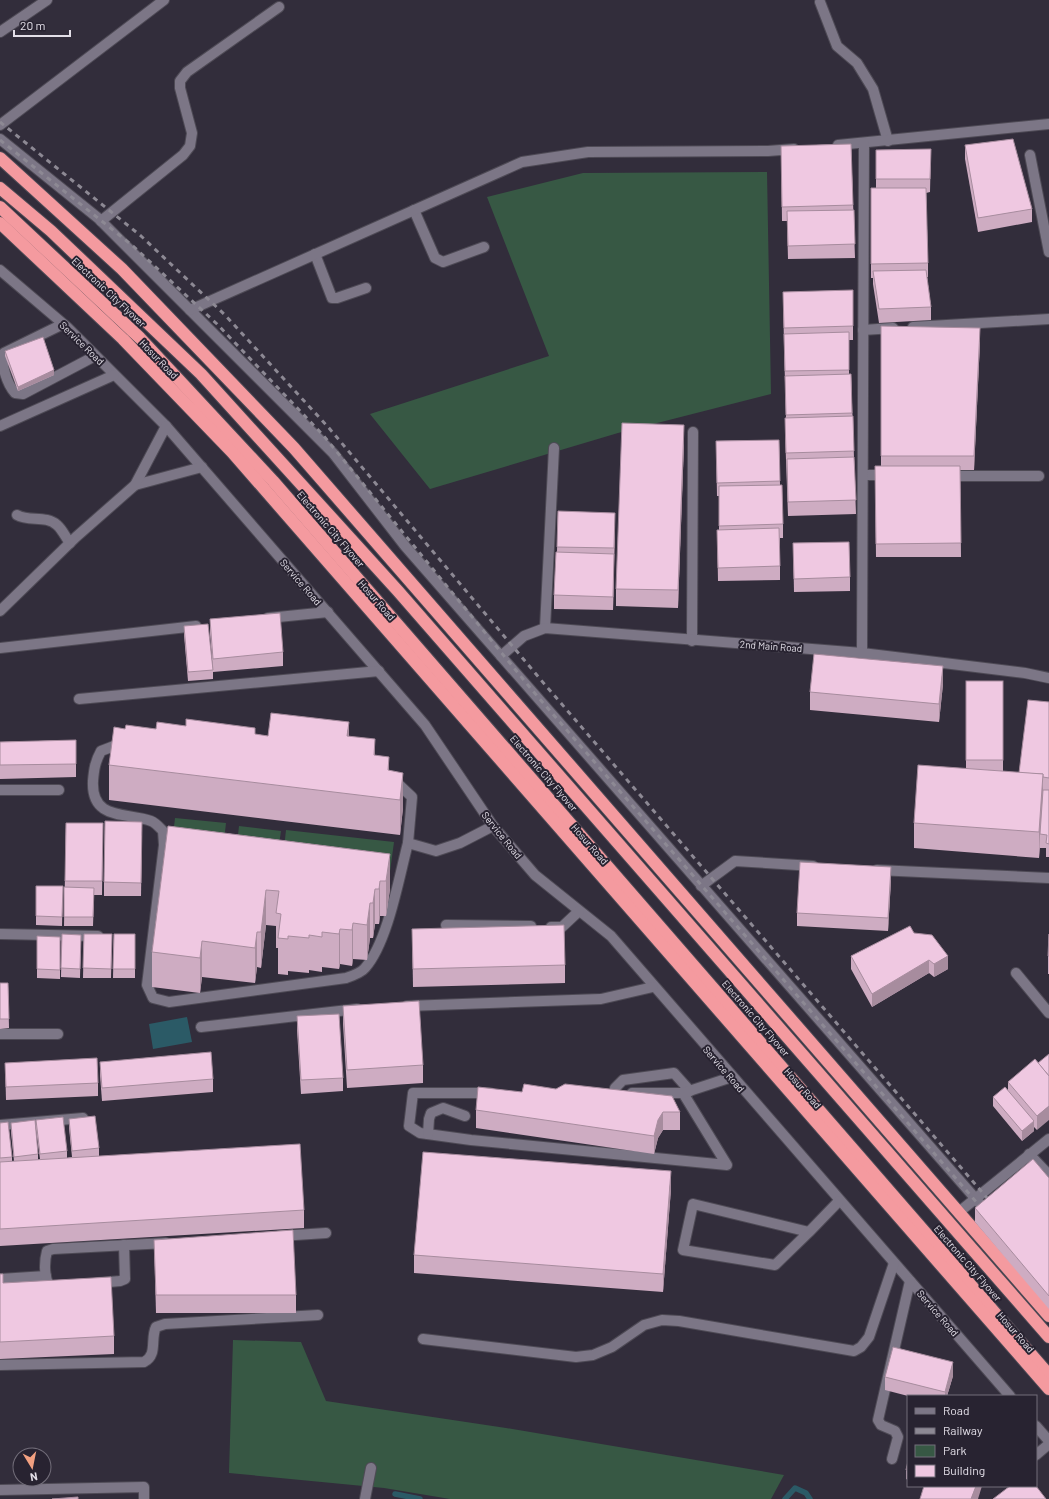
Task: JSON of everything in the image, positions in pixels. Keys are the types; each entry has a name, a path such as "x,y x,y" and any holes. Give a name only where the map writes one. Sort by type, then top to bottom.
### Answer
{"highway":[{"path":"0,158 122,269 294,448 1049,1316"},
{"name":"Electronic City Flyover","path":"0,188 51,231 201,374 398,591 1049,1337"},
{"name":"Electronic City Flyover","path":"0,207 140,338 273,482 1049,1375"},
{"name":"Hosur Road","path":"0,223 123,339 232,452 1049,1389"}],"street":[{"path":"0,32 47,0"},
{"path":"0,125 164,0"},
{"path":"820,2 837,46 857,63 873,89 888,141"},
{"path":"101,221 183,155 190,146 192,133 180,88 180,82 187,72 278,7"},
{"path":"827,146 1049,124"},
{"path":"0,139 101,221 333,453 405,546 994,1221"},
{"path":"862,653 864,143"},
{"path":"190,310 522,162 588,152 768,151 805,148"},
{"path":"1030,155 1049,252"},
{"path":"414,210 434,258 439,261 444,262 484,247"},
{"path":"315,254 332,298 338,298 366,288"},
{"name":"Service Road","path":"0,270 63,324 166,426 425,725 492,826 535,875 610,936 1009,1395"},
{"path":"863,330 1049,319"},
{"path":"63,324 4,353 1,357 2,366 15,393 24,394 95,356"},
{"path":"0,426 114,375"},
{"path":"0,611 70,543 135,485 166,426"},
{"path":"692,432 692,640"},
{"path":"545,628 554,448"},
{"path":"135,485 202,467"},
{"path":"862,475 902,475"},
{"path":"934,476 1038,476"},
{"path":"17,515 23,518 49,520 58,525 70,543"},
{"path":"257,620 328,612"},
{"path":"0,648 203,626"},
{"name":"2nd Main Road","path":"500,656 524,636 545,628 862,653 1024,673 1049,678"},
{"path":"79,699 379,671"},
{"path":"138,746 114,746 101,751 94,763 92,792 98,803 111,813 152,822 163,831 164,845 147,985 153,998 169,1002 346,978 364,970 375,955 387,921 408,843 412,797 386,771"},
{"path":"0,790 59,790"},
{"path":"408,843 436,850 460,843 492,826"},
{"path":"701,886 735,861 827,867"},
{"path":"866,869 1049,878"},
{"path":"446,924 562,927 579,911"},
{"path":"0,934 108,936"},
{"path":"1016,973 1049,1013"},
{"path":"396,1006 601,999 653,987"},
{"path":"201,1027 309,1016 364,1008"},
{"path":"0,1034 58,1034"},
{"path":"501,1093 413,1093 409,1126 420,1133 428,1134 727,1165 674,1073 623,1080 615,1088"},
{"path":"605,1093 686,1092 732,1077"},
{"path":"428,1134 431,1113 443,1108 465,1116"},
{"path":"0,1125 83,1118"},
{"path":"959,1212 1049,1138"},
{"path":"1030,1154 1049,1175"},
{"path":"809,1232 693,1204 683,1250 775,1265 809,1232 839,1201"},
{"path":"272,1236 326,1233"},
{"path":"65,1286 50,1287 46,1276 45,1257 47,1251 53,1249 178,1242"},
{"path":"89,1284 120,1281 125,1278 124,1245"},
{"path":"423,1339 576,1357 593,1355 612,1347 644,1325 662,1320 679,1321 854,1351 861,1347 869,1337 894,1263"},
{"path":"0,1279 46,1276"},
{"path":"892,1459 898,1437 895,1431 881,1425 878,1420 910,1281"},
{"path":"0,1365 144,1362 150,1359 152,1355 153,1332 156,1327 165,1324 318,1315"},
{"path":"1037,1427 1049,1441"},
{"path":"1037,1454 1049,1444"},
{"path":"365,1499 371,1468"},
{"path":"0,1490 144,1487 144,1499"}],"green space":[{"path":"767,172 771,394 618,433 430,489 370,414 549,356 487,197 583,173"},
{"path":"175,818 226,823 222,858 171,853"},
{"path":"239,826 281,831 276,866 235,861"},
{"path":"286,830 394,842 389,879 282,867"},
{"path":"233,1340 301,1342 326,1401 506,1428 784,1475 771,1499 450,1499 384,1488 229,1473"}],"water":[{"path":"187,1017 192,1042 153,1049 149,1024"}],"building":[{"path":"1013,139 1032,209 978,218 965,145"},
{"path":"851,144 853,205 782,207 781,146"},
{"path":"931,149 930,179 876,179 876,150"},
{"path":"871,188 926,188 928,263 871,264"},
{"path":"854,210 855,244 788,246 787,211"},
{"path":"926,270 931,307 879,309 873,271"},
{"path":"853,290 853,326 784,328 783,292"},
{"path":"881,326 980,328 974,456 881,456"},
{"path":"849,332 849,370 785,371 784,334"},
{"path":"43,337 54,370 18,387 5,351"},
{"path":"851,374 852,413 786,415 785,376"},
{"path":"853,416 854,451 786,453 785,418"},
{"path":"622,423 684,425 678,590 616,589"},
{"path":"779,440 780,481 717,483 716,441"},
{"path":"854,457 856,500 788,502 787,459"},
{"path":"875,466 960,466 961,543 876,544"},
{"path":"782,485 783,524 719,526 719,486"},
{"path":"558,511 615,513 614,548 557,547"},
{"path":"779,528 780,566 718,568 717,530"},
{"path":"849,542 850,577 794,579 793,543"},
{"path":"556,552 614,554 613,597 554,595"},
{"path":"280,613 283,652 213,659 210,619"},
{"path":"208,624 213,670 188,672 184,626"},
{"path":"814,654 943,666 939,704 810,692"},
{"path":"966,681 1003,681 1003,760 966,760"},
{"path":"1028,700 1049,702 1049,778 1043,777 1043,774 1019,773"},
{"path":"271,713 349,722 347,736 375,739 374,755 389,757 388,770 403,773 400,800 109,765 114,727 125,729 126,725 156,729 157,722 186,726 186,719 255,728 255,734 268,736"},
{"path":"76,740 76,764 0,765 0,742"},
{"path":"918,765 1043,774 1039,832 914,823"},
{"path":"1043,790 1049,790 1049,844 1046,843 1047,835 1040,834"},
{"path":"105,821 142,822 141,883 104,882"},
{"path":"66,823 103,823 102,881 65,881"},
{"path":"168,826 390,854 386,881 380,881 379,889 375,889 373,903 370,903 367,925 353,923 352,930 340,929 339,934 322,932 322,937 309,935 309,938 288,936 288,939 278,938 281,914 276,913 279,891 266,890 261,932 257,932 255,948 202,941 200,958 152,952"},
{"path":"800,862 891,867 888,918 797,913"},
{"path":"36,886 63,886 62,917 36,916"},
{"path":"64,887 94,888 93,917 64,917"},
{"path":"564,925 565,965 413,969 412,929"},
{"path":"910,926 914,933 932,935 948,956 934,964 929,960 872,994 851,956"},
{"path":"62,934 81,935 80,969 61,968"},
{"path":"84,934 112,934 111,969 83,968"},
{"path":"114,934 135,934 135,969 113,969"},
{"path":"1049,934 1049,956 1048,956"},
{"path":"37,936 60,937 60,970 37,969"},
{"path":"0,983 8,983 9,1019 0,1019"},
{"path":"419,1001 423,1065 347,1070 343,1006"},
{"path":"339,1014 343,1078 301,1080 297,1016"},
{"path":"211,1052 213,1079 102,1088 100,1062"},
{"path":"1049,1054 1049,1076 1038,1063"},
{"path":"97,1058 98,1083 6,1087 5,1063"},
{"path":"1035,1059 1049,1076 1049,1106 1037,1116 1008,1082"},
{"path":"524,1084 556,1089 565,1084 672,1096 680,1112 663,1112 658,1120 654,1136 476,1110 478,1087 522,1092"},
{"path":"1005,1087 1034,1121 1022,1131 993,1097"},
{"path":"95,1116 99,1148 72,1151 69,1119"},
{"path":"63,1117 67,1151 40,1154 36,1120"},
{"path":"35,1120 38,1154 14,1157 11,1123"},
{"path":"8,1122 12,1157 0,1158 0,1123"},
{"path":"300,1144 304,1210 0,1229 0,1162"},
{"path":"423,1152 671,1171 663,1274 414,1255"},
{"path":"1033,1159 1049,1178 1049,1296 975,1208"},
{"path":"293,1230 296,1295 156,1295 154,1240"},
{"path":"0,1274 3,1274 3,1283 111,1277 114,1336 0,1342"},
{"path":"893,1347 953,1362 945,1392 885,1377"},
{"path":"924,1487 976,1487 971,1499 920,1499"},
{"path":"1009,1487 1037,1487 1046,1499 993,1499"},
{"path":"78,1497 78,1499 52,1499"}],"waterway":[{"path":"785,1499 795,1488 806,1493 810,1499"},
{"path":"395,1494 420,1499"}],"railway":[{"path":"0,122 141,236 225,315 329,428 541,680 994,1206"},
{"path":"0,140 133,246 217,324 323,435 532,690 985,1212"}]}
